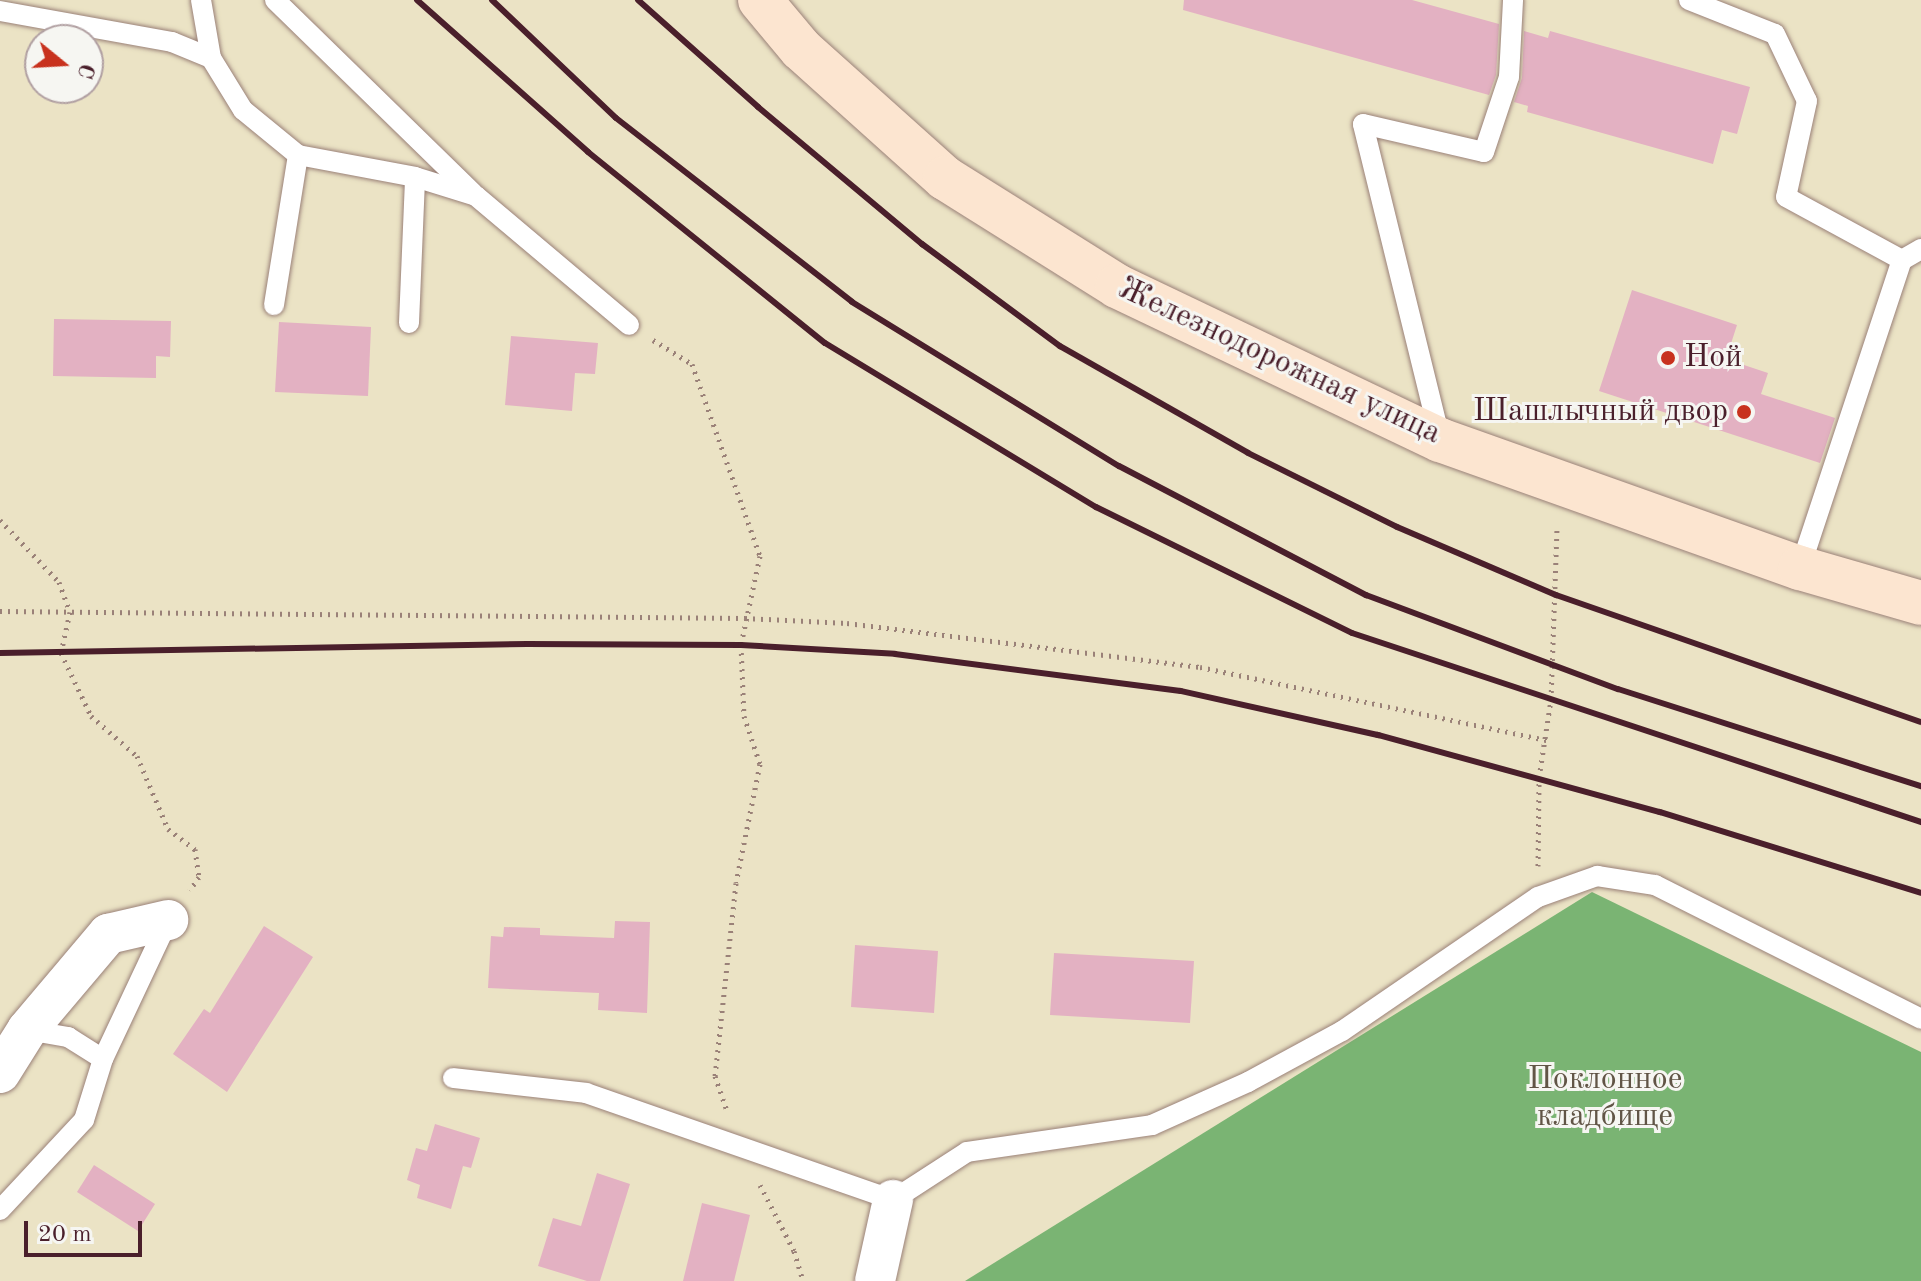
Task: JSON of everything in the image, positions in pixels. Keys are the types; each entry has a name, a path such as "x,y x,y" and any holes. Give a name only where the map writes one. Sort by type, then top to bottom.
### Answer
{"street":[{"name":"Железнодорожная улица","path":"760,0 801,49 945,178 1117,286 1440,440 1800,568 1921,603"},
{"path":"0,1073 27,1030 108,934 168,920"},
{"path":"875,1281 893,1200"}],"lane":[{"path":"201,0 211,58 243,110 298,155 415,177 476,196"},
{"path":"275,0 476,196 629,325"},
{"path":"1440,440 1363,124 1484,152 1509,77 1513,0"},
{"path":"1689,0 1775,34 1807,101 1786,197 1902,260"},
{"path":"0,11 172,42 211,58"},
{"path":"274,305 298,155"},
{"path":"409,323 415,177"},
{"path":"1800,568 1902,260 1921,249"},
{"path":"453,1078 586,1093 893,1200 967,1152 1152,1125 1248,1082 1342,1031 1538,897 1597,876 1655,885 1921,1019"},
{"path":"0,1210 84,1120 103,1059 168,920"},
{"path":"27,1030 68,1037 103,1059"}],"path":[{"path":"629,325 692,364 760,556 741,645 744,716 760,764 736,883 715,1076 739,1144 794,1251 803,1281"},
{"path":"1538,897 1539,778 1547,740 1556,595 1557,484"},
{"path":"0,520 59,582 70,612 61,653 91,716 137,756 168,829 195,849 199,877 168,920"},
{"path":"0,611 745,618 847,623 1200,667 1547,740"}],"green space":[{"name":"Поклонное кладбище","path":"1592,892 1921,1052 1921,1281 965,1281"}],"building":[{"path":"1184,0 1412,0 1499,24 1496,75 1489,95 1183,10"},
{"path":"1524,31 1548,38 1550,31 1750,87 1737,134 1722,130 1713,164 1527,112 1528,106 1514,102 1522,78"},
{"name":"Ной","path":"1632,290 1737,325 1726,359 1768,373 1761,394 1835,418 1820,463 1599,391"},
{"path":"54,319 171,321 170,357 156,356 156,378 53,376"},
{"path":"279,322 371,327 368,396 275,392"},
{"path":"511,336 598,343 595,374 575,373 572,411 505,405"},
{"path":"615,921 650,922 647,1013 598,1010 599,993 488,988 491,936 503,937 504,927 540,928 540,935 614,938"},
{"path":"264,926 313,957 227,1092 173,1054 204,1009 210,1013"},
{"path":"855,945 938,951 934,1013 851,1007"},
{"path":"1054,953 1194,961 1190,1023 1050,1015"},
{"path":"435,1124 480,1138 471,1168 463,1166 451,1209 417,1198 420,1185 407,1180 416,1148 427,1151"},
{"path":"94,1165 155,1204 138,1231 77,1192"},
{"path":"597,1173 630,1184 600,1281 587,1281 538,1266 553,1218 581,1226"},
{"path":"702,1203 750,1215 734,1281 683,1281"}],"railway":[{"path":"417,0 588,152 825,343 1096,507 1352,633 1921,822"},
{"path":"492,0 616,118 852,302 1119,466 1366,595 1618,689 1921,786"},
{"path":"638,0 758,107 922,244 1060,346 1248,453 1397,527 1556,595 1921,722"},
{"path":"0,653 527,644 741,645 895,654 1181,691 1378,735 1660,812 1921,893"}],"place":[{"name":"Ной","path":"1668,358"},
{"name":"Шашлычный двор","path":"1744,412"}]}
